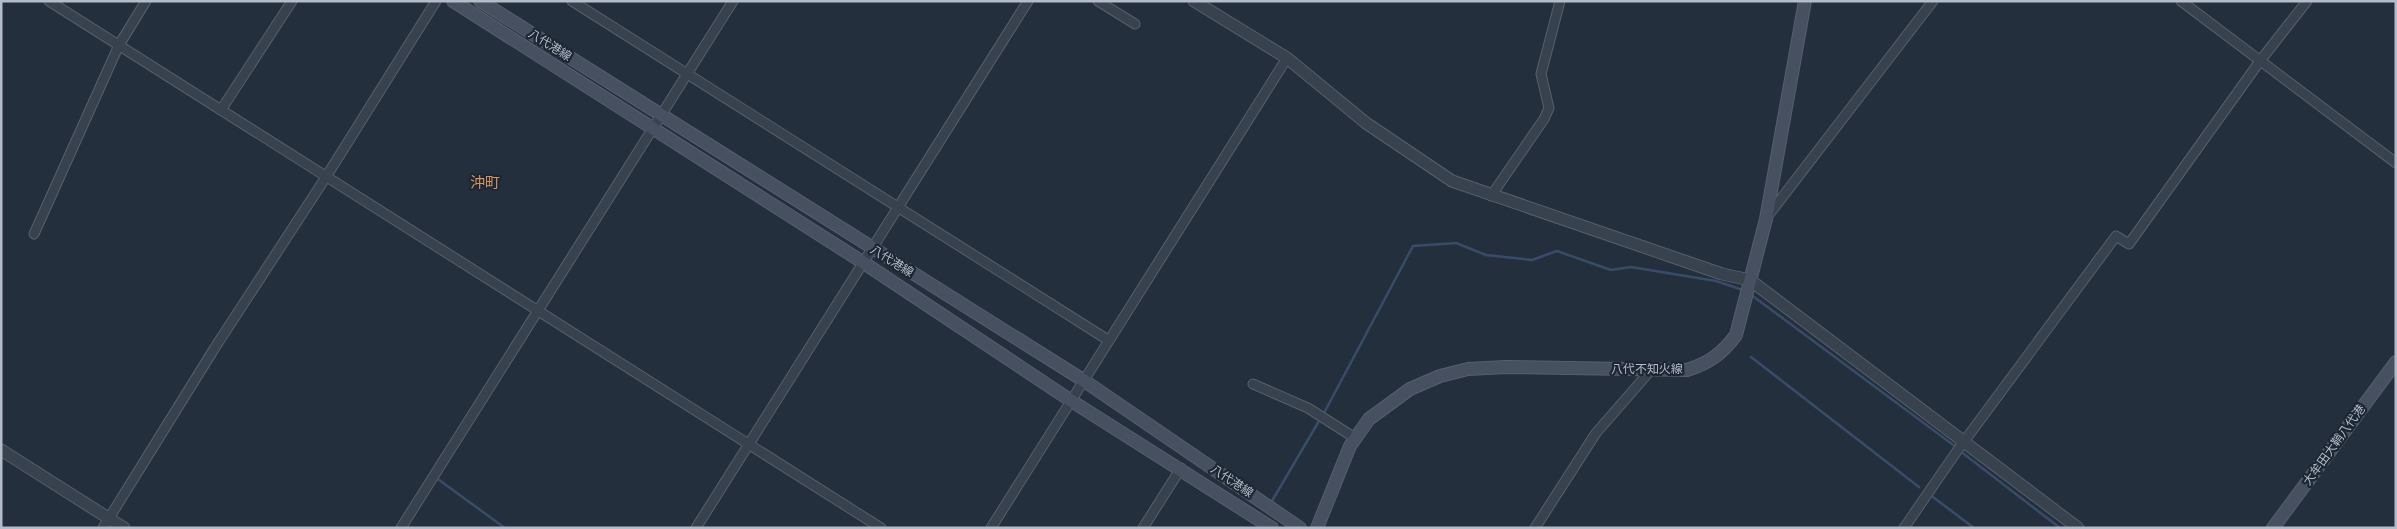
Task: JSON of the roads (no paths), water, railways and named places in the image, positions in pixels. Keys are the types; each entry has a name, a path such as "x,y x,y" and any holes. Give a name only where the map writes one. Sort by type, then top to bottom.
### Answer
{"main road":[{"name":"八代港線","path":"453,1 864,263 1070,400 1181,468 1272,528"},
{"name":"八代港線","path":"480,1 1083,380 1300,528"},
{"name":"八代不知火線","path":"1317,528 1350,446 1369,419 1410,389 1440,376 1468,369 1506,367 1687,370 1707,363 1724,351 1736,335 1766,218 1805,1"},
{"name":"大牟田大鞘八代港","path":"2273,528 2396,362"}],"street":[{"path":"49,1 537,312 881,528"},
{"path":"34,234 119,45 146,1"},
{"path":"221,110 292,1"},
{"path":"106,523 214,349 326,177 436,1"},
{"path":"572,1 1108,340"},
{"path":"401,528 733,1"},
{"path":"696,528 1028,1"},
{"path":"1098,1 1134,24"},
{"path":"1194,1 1287,58 1366,123 1452,181 1468,185 1491,196 1722,274 1749,285 1961,446 2078,528"},
{"path":"1491,196 1544,119 1549,108 1541,74 1560,1"},
{"path":"1766,218 1933,1"},
{"path":"2181,1 2396,163"},
{"path":"1904,528 1961,446 2116,236 2128,244 2260,60 2307,1"},
{"path":"991,528 1287,58"},
{"path":"1535,528 1596,433 1652,370"},
{"path":"1253,384 1308,408 1356,438"},
{"path":"1,450 106,523 124,528"},
{"path":"1142,528 1181,468"}],"waterway":[{"path":"1324,413 1413,246 1456,243 1486,255 1532,260 1557,251 1611,270 1631,267 1716,281 1743,290"},
{"path":"1750,294 1956,447"},
{"path":"1751,357 1919,487"},
{"path":"1272,501 1319,421"},
{"path":"1960,451 2060,528"},
{"path":"435,477 505,528"},
{"path":"1933,497 1974,528"}],"district":[{"name":"沖町","path":"485,183"}]}
